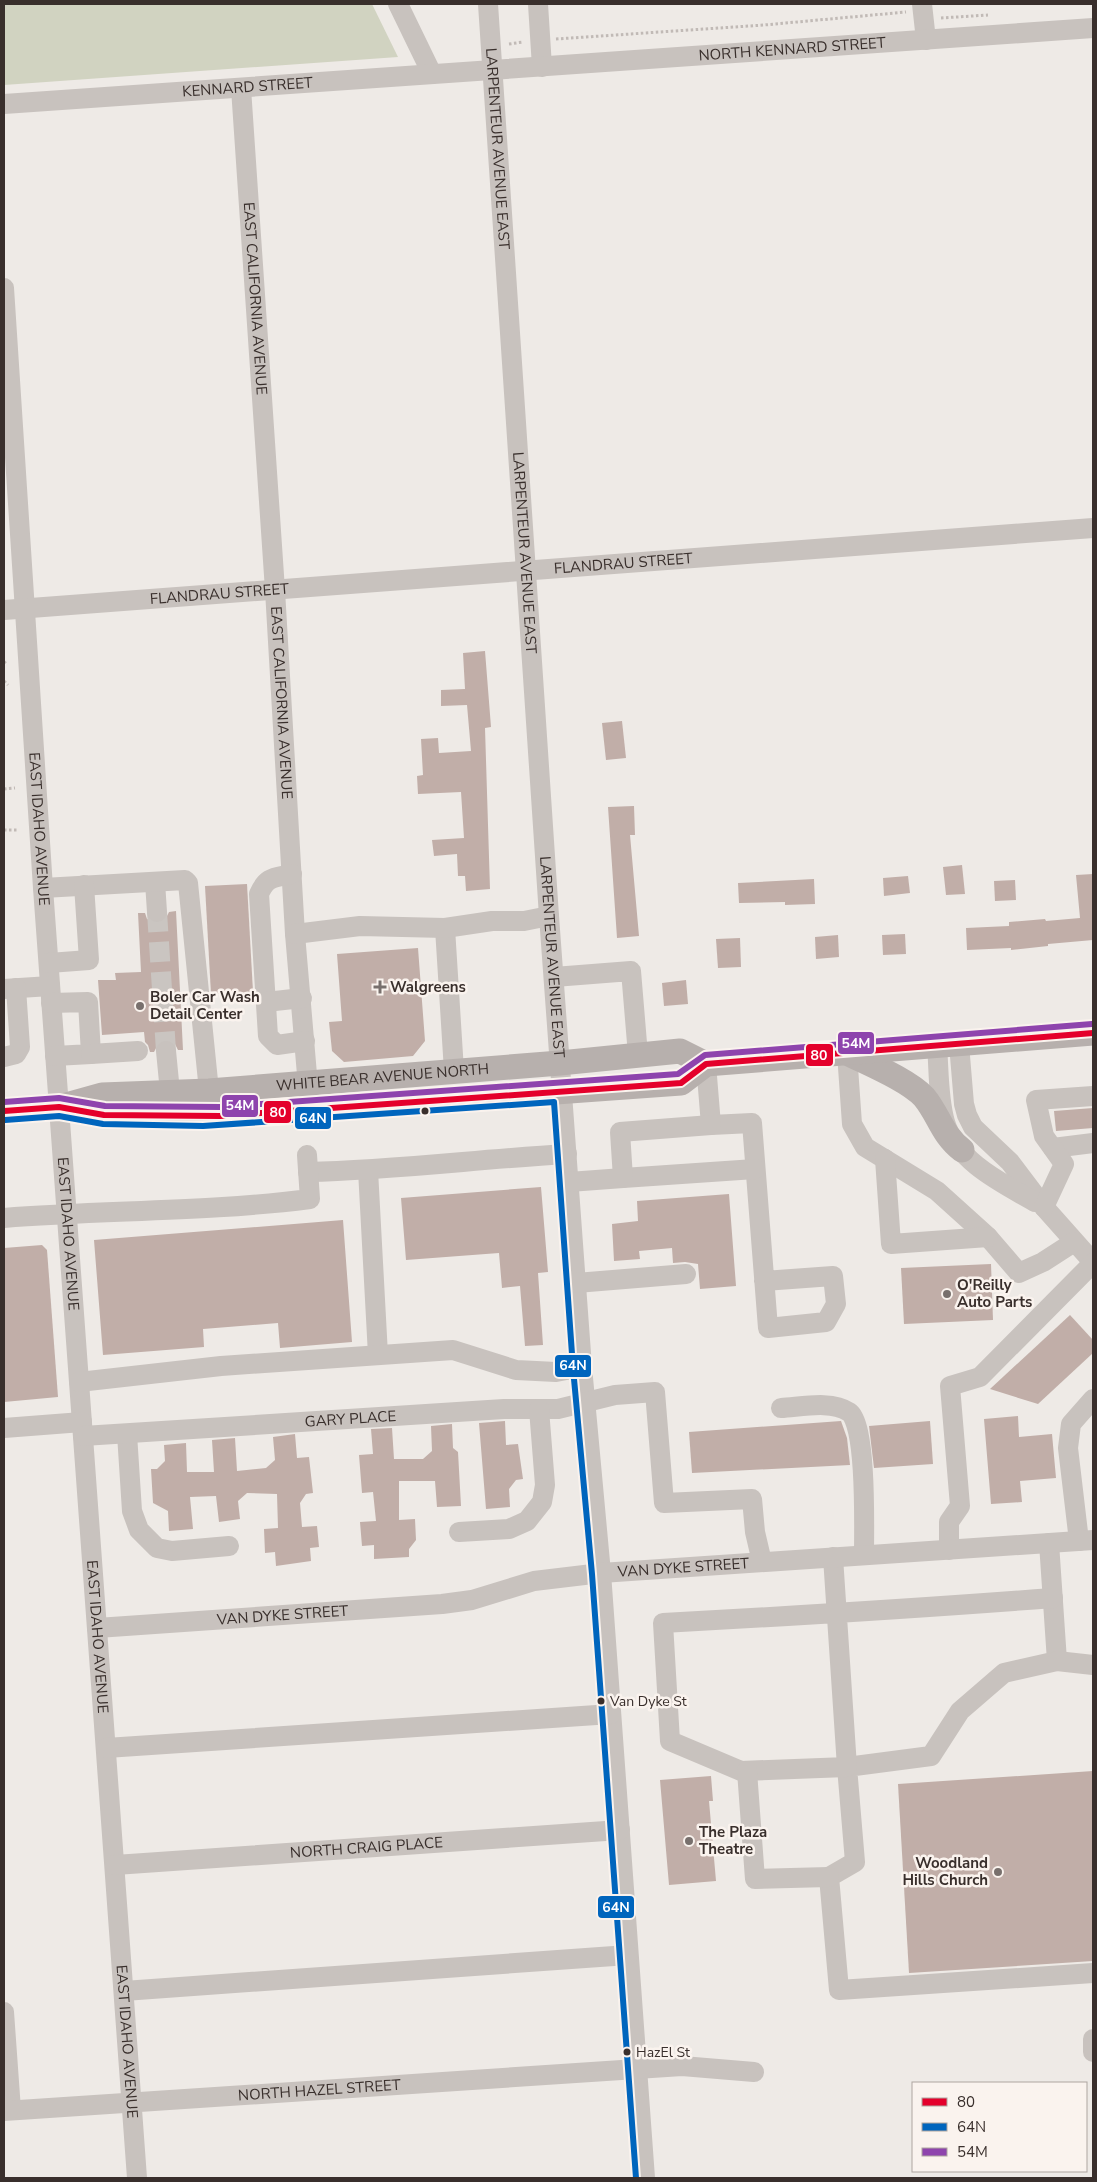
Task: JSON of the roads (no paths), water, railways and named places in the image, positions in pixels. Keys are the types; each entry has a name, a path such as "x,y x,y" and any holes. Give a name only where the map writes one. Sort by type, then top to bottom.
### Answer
{"main road":[{"path":"706,1064 1093,1033"},
{"name":"WHITE BEAR AVENUE NORTH","path":"4,1111 59,1107 102,1095 209,1091 560,1063 680,1051 706,1064 681,1083 220,1116 104,1115 59,1107"},
{"path":"847,1053 917,1091 933,1110 947,1137 962,1150"}],"street":[{"path":"398,4 432,74"},
{"name":"LARPENTEUR AVENUE EAST","path":"488,4 549,916 582,1367 601,1573 645,2178"},
{"path":"538,4 542,67"},
{"path":"923,7 926,40"},
{"name":"NORTH KENNARD STREET","path":"492,71 1093,28"},
{"name":"KENNARD STREET","path":"4,104 492,71"},
{"name":"EAST CALIFORNIA AVENUE","path":"241,88 276,590 295,934 302,998 310,1110"},
{"name":"EAST IDAHO AVENUE","path":"4,288 43,888 137,2178"},
{"name":"FLANDRAU STREET","path":"4,610 1093,528"},
{"path":"292,874 269,879 264,883 259,894 268,1036 277,1045 305,1041"},
{"path":"43,888 185,880 188,883 209,1091"},
{"path":"155,882 157,912"},
{"path":"49,963 89,960 84,885"},
{"path":"295,934 360,926 445,928 492,921 524,920 549,916"},
{"path":"445,928 454,1071"},
{"path":"554,977 631,971 638,1055"},
{"path":"4,1057 16,1054 20,1047 10,989 51,994 88,1002 91,1054"},
{"path":"266,1002 302,998"},
{"path":"948,1045 945,1122 950,1135 972,1161 1000,1181 1044,1207"},
{"path":"948,1045 967,1115 977,1131 1010,1162 1044,1207 1093,1262 980,1377 950,1386 960,1506 949,1522 949,1550"},
{"path":"55,1056 138,1051"},
{"path":"166,1051 170,1092"},
{"path":"847,1053 852,1124 865,1147 937,1190 988,1237 1019,1273 1043,1262 1074,1242"},
{"path":"706,1064 711,1125"},
{"path":"1044,1207 1064,1164 1044,1136 1036,1100 1093,1096"},
{"path":"623,1178 620,1132 752,1123 764,1281"},
{"path":"1053,1148 1093,1143"},
{"path":"4,1218 66,1213 128,1213 274,1203 310,1198 307,1164 368,1170 484,1159 567,1154"},
{"path":"885,1159 892,1244 988,1237"},
{"path":"569,1182 755,1169"},
{"path":"368,1170 378,1354"},
{"path":"576,1283 686,1274"},
{"path":"79,1382 221,1366 453,1350 516,1370 556,1372 582,1367"},
{"name":"GARY PLACE","path":"4,1428 82,1429 127,1434 504,1408 558,1410 615,1395 655,1392 664,1503 752,1499 755,1532 762,1562"},
{"path":"1086,1540 1068,1448 1071,1424 1093,1399"},
{"path":"781,1408 826,1406 851,1414 859,1429 864,1503 864,1555"},
{"path":"459,1532 509,1529 527,1521 542,1502 545,1484 539,1409"},
{"path":"127,1434 132,1511 139,1530 157,1548 172,1551 229,1546"},
{"name":"VAN DYKE STREET","path":"97,1628 442,1604 472,1600 534,1581 601,1573 1086,1540"},
{"path":"1049,1543 1057,1662"},
{"path":"747,1771 755,1878 829,1877 855,1862 833,1558"},
{"path":"1053,1598 837,1614 663,1623 670,1741 741,1771 847,1767 932,1756 960,1711 1004,1673 1057,1662 1093,1665"},
{"path":"106,1748 611,1714"},
{"name":"NORTH CRAIG PLACE","path":"114,1865 620,1830"},
{"path":"829,1877 839,1990 1093,1973"},
{"path":"124,1991 628,1955"},
{"path":"4,2012 7,2111"},
{"name":"NORTH HAZEL STREET","path":"7,2111 636,2068 682,2066 754,2072"}],"tunnel":[{"path":"157,912 166,1051"}],"place":[{"name":"Walgreens","path":"380,987"},
{"name":"Boler Car Wash Detail Center","path":"140,1006"},
{"name":"O'Reilly Auto Parts","path":"947,1294"},
{"name":"Van Dyke St","path":"601,1701"},
{"name":"The Plaza Theatre","path":"689,1841"},
{"name":"Woodland Hills Church","path":"998,1872"},
{"name":"HazEl St","path":"627,2052"}]}
